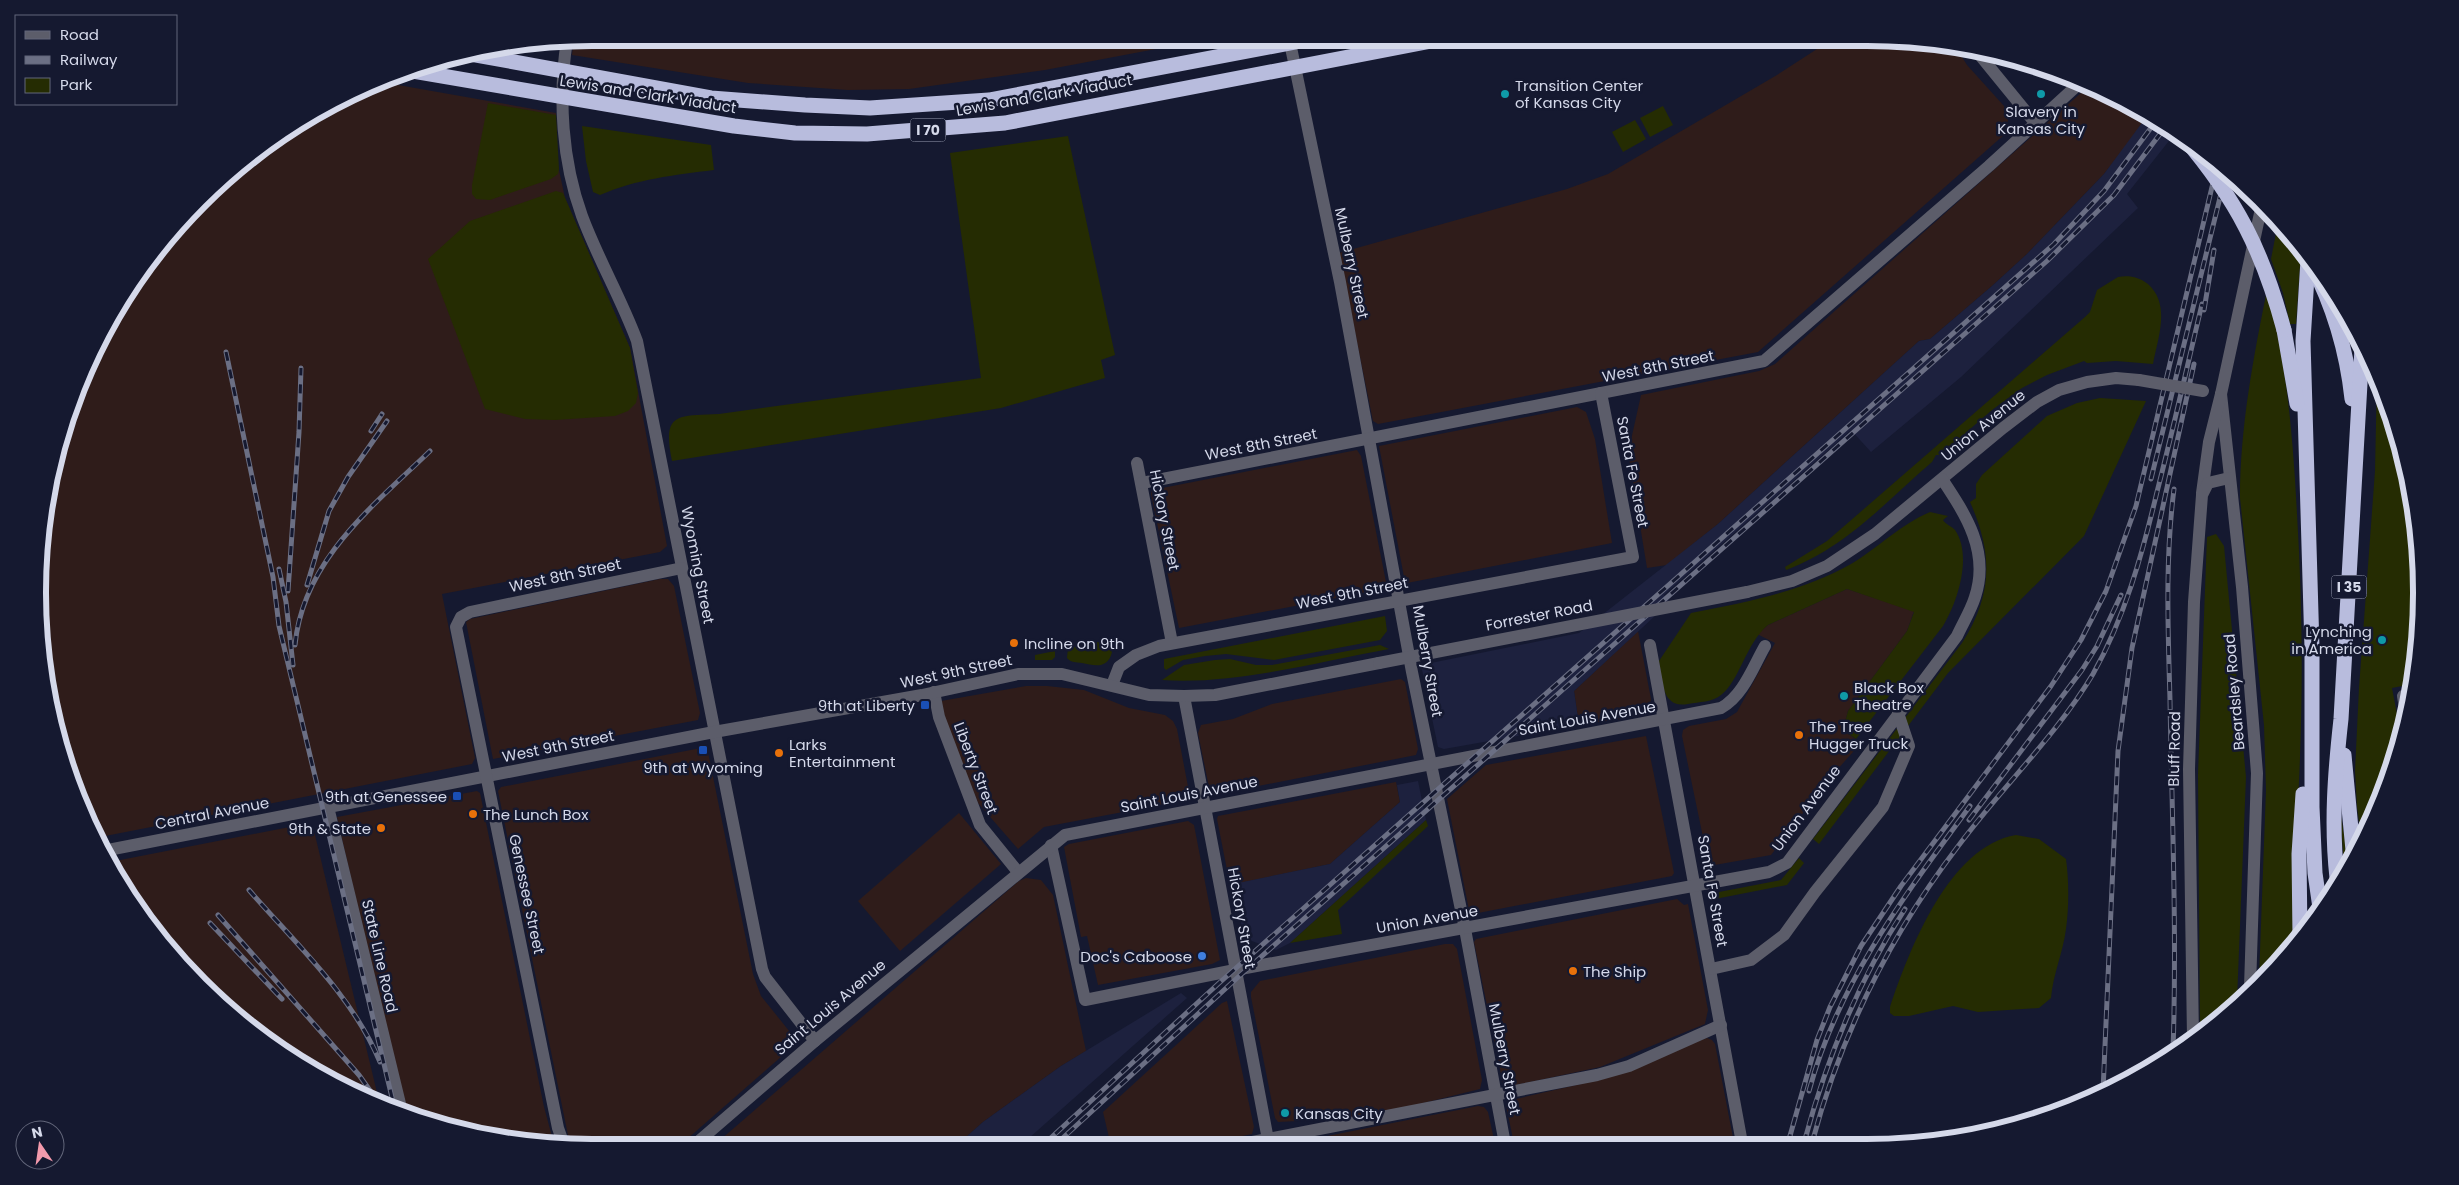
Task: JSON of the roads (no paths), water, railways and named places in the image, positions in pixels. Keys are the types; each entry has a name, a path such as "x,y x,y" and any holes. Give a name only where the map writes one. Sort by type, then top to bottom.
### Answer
{"highway":[{"name":"Lewis and Clark Viaduct","path":"486,57 711,98 870,108 989,100 1272,46"},
{"name":"Lewis and Clark Viaduct","path":"424,73 734,126 795,133 867,134 1005,123 1405,46"},
{"path":"2209,167 2234,203 2259,255 2275,296 2284,330 2307,477"},
{"name":"I 35","path":"2308,271 2303,341 2312,685 2312,807 2315,873 2319,899"},
{"path":"2321,288 2337,326 2351,384 2356,456"},
{"name":"I 35","path":"2337,871 2333,820 2334,784 2342,718 2361,362"},
{"path":"2300,925 2299,854 2312,685"},
{"path":"2342,718 2352,841"}],"street":[{"name":"Mulberry Street","path":"1291,46 1340,282 1412,672 1465,929 1504,1139"},
{"name":"Wyoming Street","path":"567,47 562,88 562,111 574,190 582,216 626,311 637,341 762,969 765,977 815,1041"},
{"path":"1983,59 2036,124"},
{"name":"West 8th Street","path":"1142,483 1370,440 1764,361 2076,88"},
{"name":"Beardsley Road","path":"2202,495 2209,442 2260,214"},
{"name":"Beardsley Road","path":"2258,223 2262,215"},
{"name":"Union Avenue","path":"1051,845 1085,1000 1235,970 1769,872 1787,863 1957,636 1975,597 1979,569 1977,545 1968,518 1942,479 2037,402 2059,390 2087,382 2116,378 2221,394"},
{"name":"Santa Fe Street","path":"1601,394 1632,557"},
{"name":"Beardsley Road","path":"2221,394 2242,587 2257,773 2250,982"},
{"name":"Hickory Street","path":"1138,463 1172,643"},
{"path":"2202,495 2208,483 2229,478"},
{"name":"Forrester Road","path":"1112,685 1149,695 1215,695 1747,592 1792,581 1827,566 1875,534 1942,479"},
{"name":"Bluff Road","path":"2193,1030 2189,769 2194,602 2202,495"},
{"name":"West 9th Street","path":"328,807 714,732 934,692 1018,674 1040,673 1077,676 1112,685 1119,667 1136,655 1172,643 1632,557"},
{"name":"West 8th Street","path":"459,621 470,612 682,568"},
{"name":"Genessee Street","path":"459,621 456,627 456,635 562,1138"},
{"name":"Santa Fe Street","path":"1650,644 1741,1139"},
{"name":"Saint Louis Avenue","path":"701,1139 815,1041 1065,835 1721,708 1730,703 1739,692 1765,646"},
{"name":"Liberty Street","path":"934,692 940,717 980,825 1018,872"},
{"name":"Hickory Street","path":"1184,696 1267,1139"},
{"path":"1711,969 1751,960 1784,935 1815,892 1883,807 1909,746 1898,713"},
{"name":"Central Avenue","path":"111,849 328,807"},
{"name":"State Line Road","path":"328,807 400,1103"},
{"path":"1283,1139 1496,1096 1629,1066 1721,1025"}],"railway":[{"path":"1050,1139 1218,984 2054,244 2104,191 2152,127"},
{"path":"1062,1139 1236,979 2047,261 2114,195 2161,132"},
{"path":"1789,1139 1817,1040 1830,1007 1861,946 1901,886 2051,686 2081,640 2106,591 2136,506 2215,173"},
{"path":"2151,479 2224,180"},
{"path":"2204,310 2214,250"},
{"path":"1813,1139 1837,1063 1853,1025 1870,987 1911,914 1959,845 2062,719 2093,674 2104,652 2123,608 2145,539 2202,304"},
{"path":"226,352 273,577 279,626 393,1101"},
{"path":"2103,1084 2118,751 2132,648 2194,364"},
{"path":"288,591 299,432 301,368"},
{"path":"371,431 382,414"},
{"path":"307,585 329,511 348,477 387,421"},
{"path":"295,645 301,615 311,587 326,561 364,514 430,451"},
{"path":"2173,1045 2174,919 2168,594 2169,542 2174,489"},
{"path":"279,569 286,602 293,665"},
{"path":"1969,820 2082,670 2097,646 2121,595"},
{"path":"1809,1091 1837,1013 1876,941 1970,806"},
{"path":"249,890 304,950 339,992 354,1014 380,1062"},
{"path":"1805,1139 1822,1082 1845,1022 1872,964 1905,909"},
{"path":"218,915 359,1075 370,1091"},
{"path":"210,923 282,999"}],"place":[{"name":"Transition Center of Kansas City","path":"1505,94"},
{"name":"Slavery in Kansas City","path":"2041,94"},
{"name":"Lynching in America","path":"2382,640"},
{"name":"Incline on 9th","path":"1014,643"},
{"name":"Black Box Theatre","path":"1844,696"},
{"name":"9th at Liberty","path":"925,705"},
{"name":"The Tree Hugger Truck","path":"1799,735"},
{"name":"9th at Wyoming","path":"703,750"},
{"name":"Larks Entertainment","path":"779,753"},
{"name":"9th at Genessee","path":"457,796"},
{"name":"The Lunch Box","path":"473,814"},
{"name":"9th & State","path":"381,828"},
{"name":"Doc's Caboose","path":"1202,956"},
{"name":"The Ship","path":"1573,971"},
{"name":"Kansas City","path":"1285,1113"}]}
